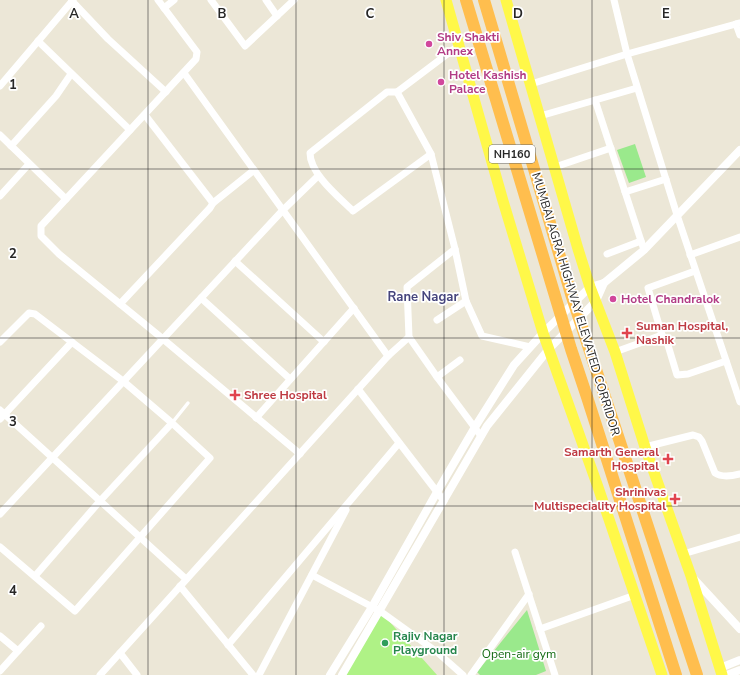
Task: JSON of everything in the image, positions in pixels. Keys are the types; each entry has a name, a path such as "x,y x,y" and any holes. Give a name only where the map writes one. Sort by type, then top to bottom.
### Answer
{"highway":[{"name":"MUMBAI AGRA HIGHWAY ELEVATED CORRIDOR","path":"466,0 571,349 676,675"},
{"name":"MUMBAI AGRA HIGHWAY ELEVATED CORRIDOR","path":"484,0 582,328 697,675"}],"main road":[{"path":"446,0 501,194 548,350 598,487 662,675"},
{"path":"506,0 590,287 615,352 645,447 691,576 723,673"}],"street":[{"path":"0,86 73,0 108,39 166,92"},
{"path":"158,0 197,52 196,59 41,226 41,236 59,254 300,454"},
{"path":"164,8 174,0"},
{"path":"211,0 245,46 294,0"},
{"path":"266,0 277,16"},
{"path":"614,0 627,54 677,215 726,361 737,386 740,402"},
{"path":"530,84 627,54 738,24 740,36"},
{"path":"38,41 130,130"},
{"path":"431,154 353,211 318,176 310,158 310,153 387,92 397,92 458,46"},
{"path":"184,73 388,356"},
{"path":"11,146 56,96 71,74"},
{"path":"540,116 638,88"},
{"path":"397,92 431,154 455,249 466,301 482,336 530,347"},
{"path":"595,100 644,250"},
{"path":"145,115 213,203"},
{"path":"0,135 66,200"},
{"path":"555,167 611,148"},
{"path":"342,675 436,492 514,365 543,333 590,287 604,283 644,250 740,150"},
{"path":"0,196 29,164"},
{"path":"120,304 213,203 254,170"},
{"path":"0,514 283,210 318,176"},
{"path":"625,192 666,179"},
{"path":"690,255 740,237"},
{"path":"607,254 641,241"},
{"path":"455,249 407,287 409,337 481,436"},
{"path":"235,262 324,342"},
{"path":"696,271 648,288 662,335 667,342 677,375 688,374 726,361"},
{"path":"330,675 376,609 444,501 487,426 548,350 596,301 604,283"},
{"path":"201,298 290,379"},
{"path":"437,320 466,301"},
{"path":"256,418 354,308"},
{"path":"0,342 29,313 35,314 123,381 210,458 75,611 0,547"},
{"path":"615,352 662,335"},
{"path":"100,675 388,356 409,337"},
{"path":"72,342 1,414 186,579"},
{"path":"437,377 460,360"},
{"path":"358,389 444,501"},
{"path":"35,576 100,501 172,423"},
{"path":"645,447 693,435 699,437 702,441 714,473 719,476 734,476 740,474"},
{"path":"228,645 399,443"},
{"path":"259,675 352,499"},
{"path":"683,554 740,538"},
{"path":"515,552 555,675"},
{"path":"312,575 376,609 437,652 463,675"},
{"path":"691,576 740,629"},
{"path":"180,586 253,675"},
{"path":"471,675 529,594"},
{"path":"540,628 635,596"},
{"path":"0,671 41,626"},
{"path":"0,636 18,651"},
{"path":"120,653 137,675"},
{"path":"723,673 740,660"},
{"path":"723,673 740,670"}],"lane":[{"path":"172,423 188,403"}],"green space":[{"path":"635,144 646,177 629,183 617,150"},
{"name":"Open-air gym","path":"527,610 546,671 536,675 480,675 477,672"},
{"name":"Rajiv Nagar Playground","path":"380,611 437,675 342,675"}],"place":[{"name":"Shiv Shakti Annex","path":"429,44"},
{"name":"Hotel Kashish Palace","path":"441,82"},
{"name":"Hotel Chandralok","path":"613,299"},
{"name":"Suman Hospital, Nashik","path":"627,333"},
{"name":"Shree Hospital","path":"235,395"},
{"name":"Samarth General Hospital","path":"668,459"},
{"name":"Shrinivas Multispeciality Hospital","path":"675,499"},
{"name":"Rajiv Nagar Playground","path":"385,643"}],"district":[{"name":"Rane Nagar","path":"423,296"}]}
